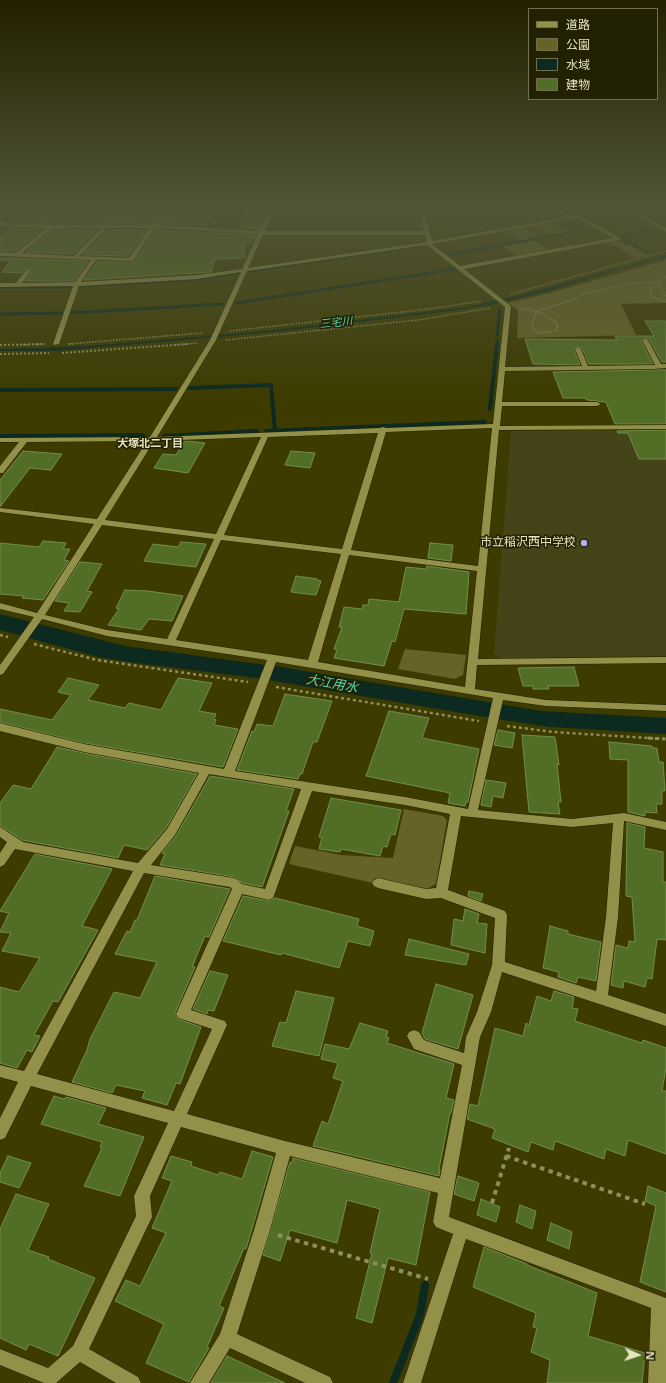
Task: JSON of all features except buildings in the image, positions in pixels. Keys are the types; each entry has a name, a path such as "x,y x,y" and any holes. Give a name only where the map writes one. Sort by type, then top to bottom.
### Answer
{"street":[{"path":"18,285 26,274"},
{"path":"56,344 77,284 84,274"},
{"path":"0,285 77,284 197,278 223,274"},
{"path":"0,672 37,619 152,439 214,336 242,274"},
{"path":"466,274 506,305 497,427 470,691"},
{"path":"502,369 662,366 645,340"},
{"path":"578,349 586,368"},
{"path":"499,404 597,404"},
{"path":"0,440 152,439 497,427 666,427"},
{"path":"312,664 383,430"},
{"path":"170,642 266,434"},
{"path":"0,471 25,440"},
{"path":"0,510 483,569"},
{"path":"0,606 37,619 107,633 170,642 272,660 312,664 470,691 498,699 546,703 666,708"},
{"path":"228,774 272,660"},
{"path":"473,662 666,660"},
{"path":"472,814 498,699"},
{"path":"0,727 84,748 228,774 405,801 472,814 572,823 624,817 666,826"},
{"path":"0,1133 141,868 171,832 206,770"},
{"path":"0,831 20,846 234,883 238,888 269,895 308,786"},
{"path":"441,894 456,811"},
{"path":"601,999 612,917 619,817"},
{"path":"0,862 14,841"},
{"path":"378,883 426,894 441,894 501,915 498,965 484,1012 474,1038 446,1187 441,1222 663,1304 657,1383"},
{"path":"0,1357 48,1380 79,1352 144,1217 142,1196 220,1025 184,1014 238,888"},
{"path":"498,965 666,1020"},
{"path":"414,1036 419,1045 469,1061"},
{"path":"0,1071 285,1148 446,1187"},
{"path":"199,1383 227,1338 262,1230 285,1148"},
{"path":"412,1383 462,1229"},
{"path":"227,1338 324,1383"},
{"path":"79,1352 132,1383"}],"path":[{"path":"61,353 214,336 429,309 497,298 585,274"},
{"path":"666,276 659,284 650,290 651,296 666,302"},
{"path":"0,345 92,343 214,336 418,320 469,313 506,305 537,311 556,321 558,326 556,330 545,333 533,329 532,324 537,311 548,306 572,300 582,294 633,283 659,284"},
{"path":"659,284 666,296"},
{"path":"0,354 54,353"},
{"path":"0,634 97,660 263,683 553,732 666,739"},
{"path":"492,1203 509,1148"},
{"path":"506,1156 645,1204"},
{"path":"262,1230 444,1284"}],"shaded area":[{"name":"市立稲沢西中学校","path":"666,430 666,656 500,658 494,654 511,431"}],"green space":[{"path":"618,274 666,274 666,303 621,304 636,335 517,338 518,310 508,303"},
{"path":"405,649 466,655 463,675 455,679 398,669"},
{"path":"404,809 443,816 447,820 436,884 425,890 374,878 373,883 289,864 295,846 341,855 393,858"}],"water":[{"name":"三宅川","path":"599,274 606,274 546,292 496,304 452,311 275,332 57,351 0,351 0,349 88,346 254,332 467,307 528,293"},
{"name":"大江用水","path":"0,614 125,646 281,667 541,711 666,718 666,734 550,727 256,678 98,657 0,630"}],"waterway":[{"path":"78,286 198,279 233,274"},
{"path":"236,303 427,274"},
{"path":"0,287 70,287"},
{"path":"69,313 223,304"},
{"path":"497,335 500,310"},
{"path":"0,314 62,313"},
{"path":"490,409 497,344"},
{"path":"189,388 271,385 275,431"},
{"path":"0,390 176,389"},
{"path":"275,431 485,422"},
{"path":"164,436 257,431"},
{"path":"266,431 275,431"},
{"path":"0,436 143,435"},
{"path":"393,1383 420,1315 425,1285"}],"place":[{"name":"市立稲沢西中学校","path":"584,543"}],"district":[{"name":"大塚北二丁目","path":"150,444"}]}
